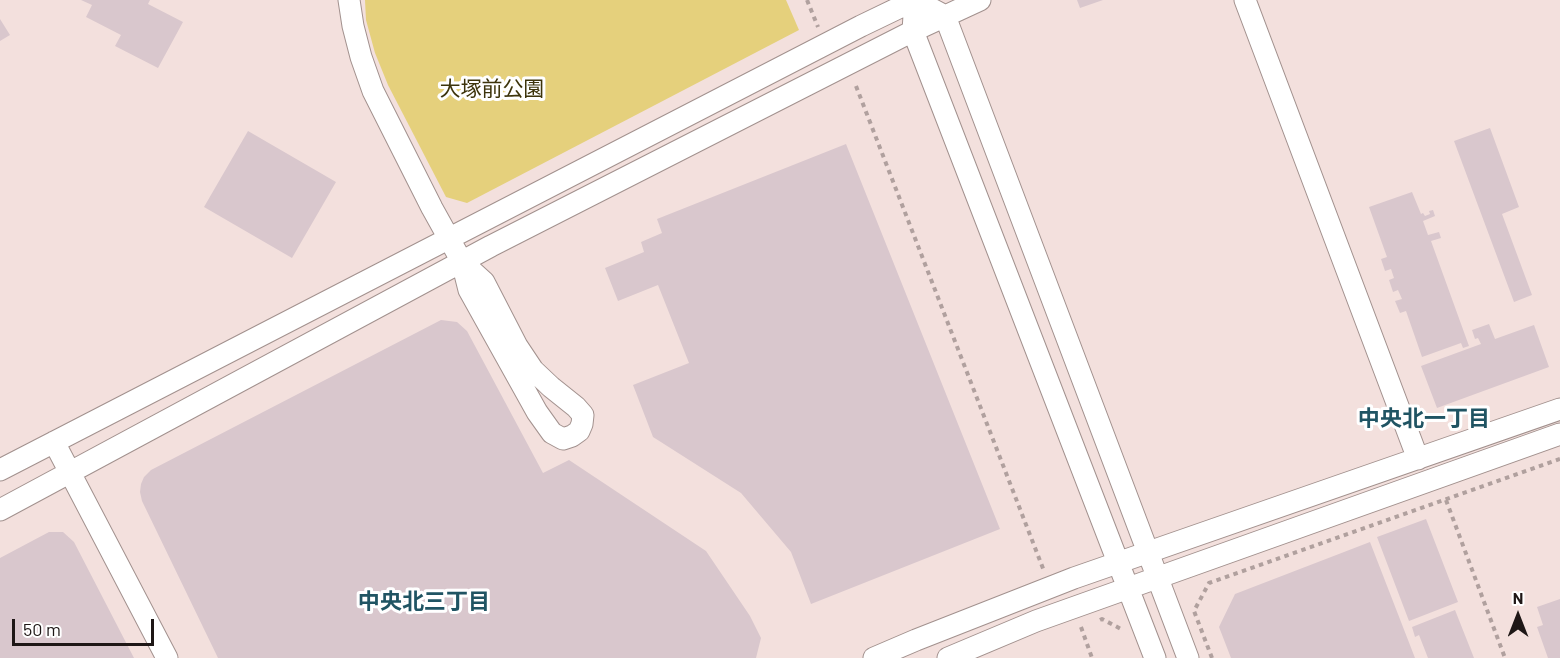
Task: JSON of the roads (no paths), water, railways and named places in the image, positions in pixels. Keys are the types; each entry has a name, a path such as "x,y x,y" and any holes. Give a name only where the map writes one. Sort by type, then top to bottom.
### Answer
{"street":[{"path":"349,0 361,57 373,91 449,239 476,286 533,370 583,415 579,431 572,436 563,439 552,433 537,412 476,286"},
{"path":"0,470 915,0"},
{"path":"915,0 945,16 1188,658"},
{"path":"915,0 913,31 1155,658"},
{"path":"0,510 462,262 913,31 980,0"},
{"path":"1245,0 1418,459"},
{"path":"874,658 1118,562 1560,409"},
{"path":"948,658 1036,621 1560,434"},
{"path":"54,442 167,658"}],"district":[{"name":"中央北一丁目","path":"1424,419"},
{"name":"中央北三丁目","path":"424,602"}],"park label":[{"name":"大塚前公園","path":"492,89"}]}
